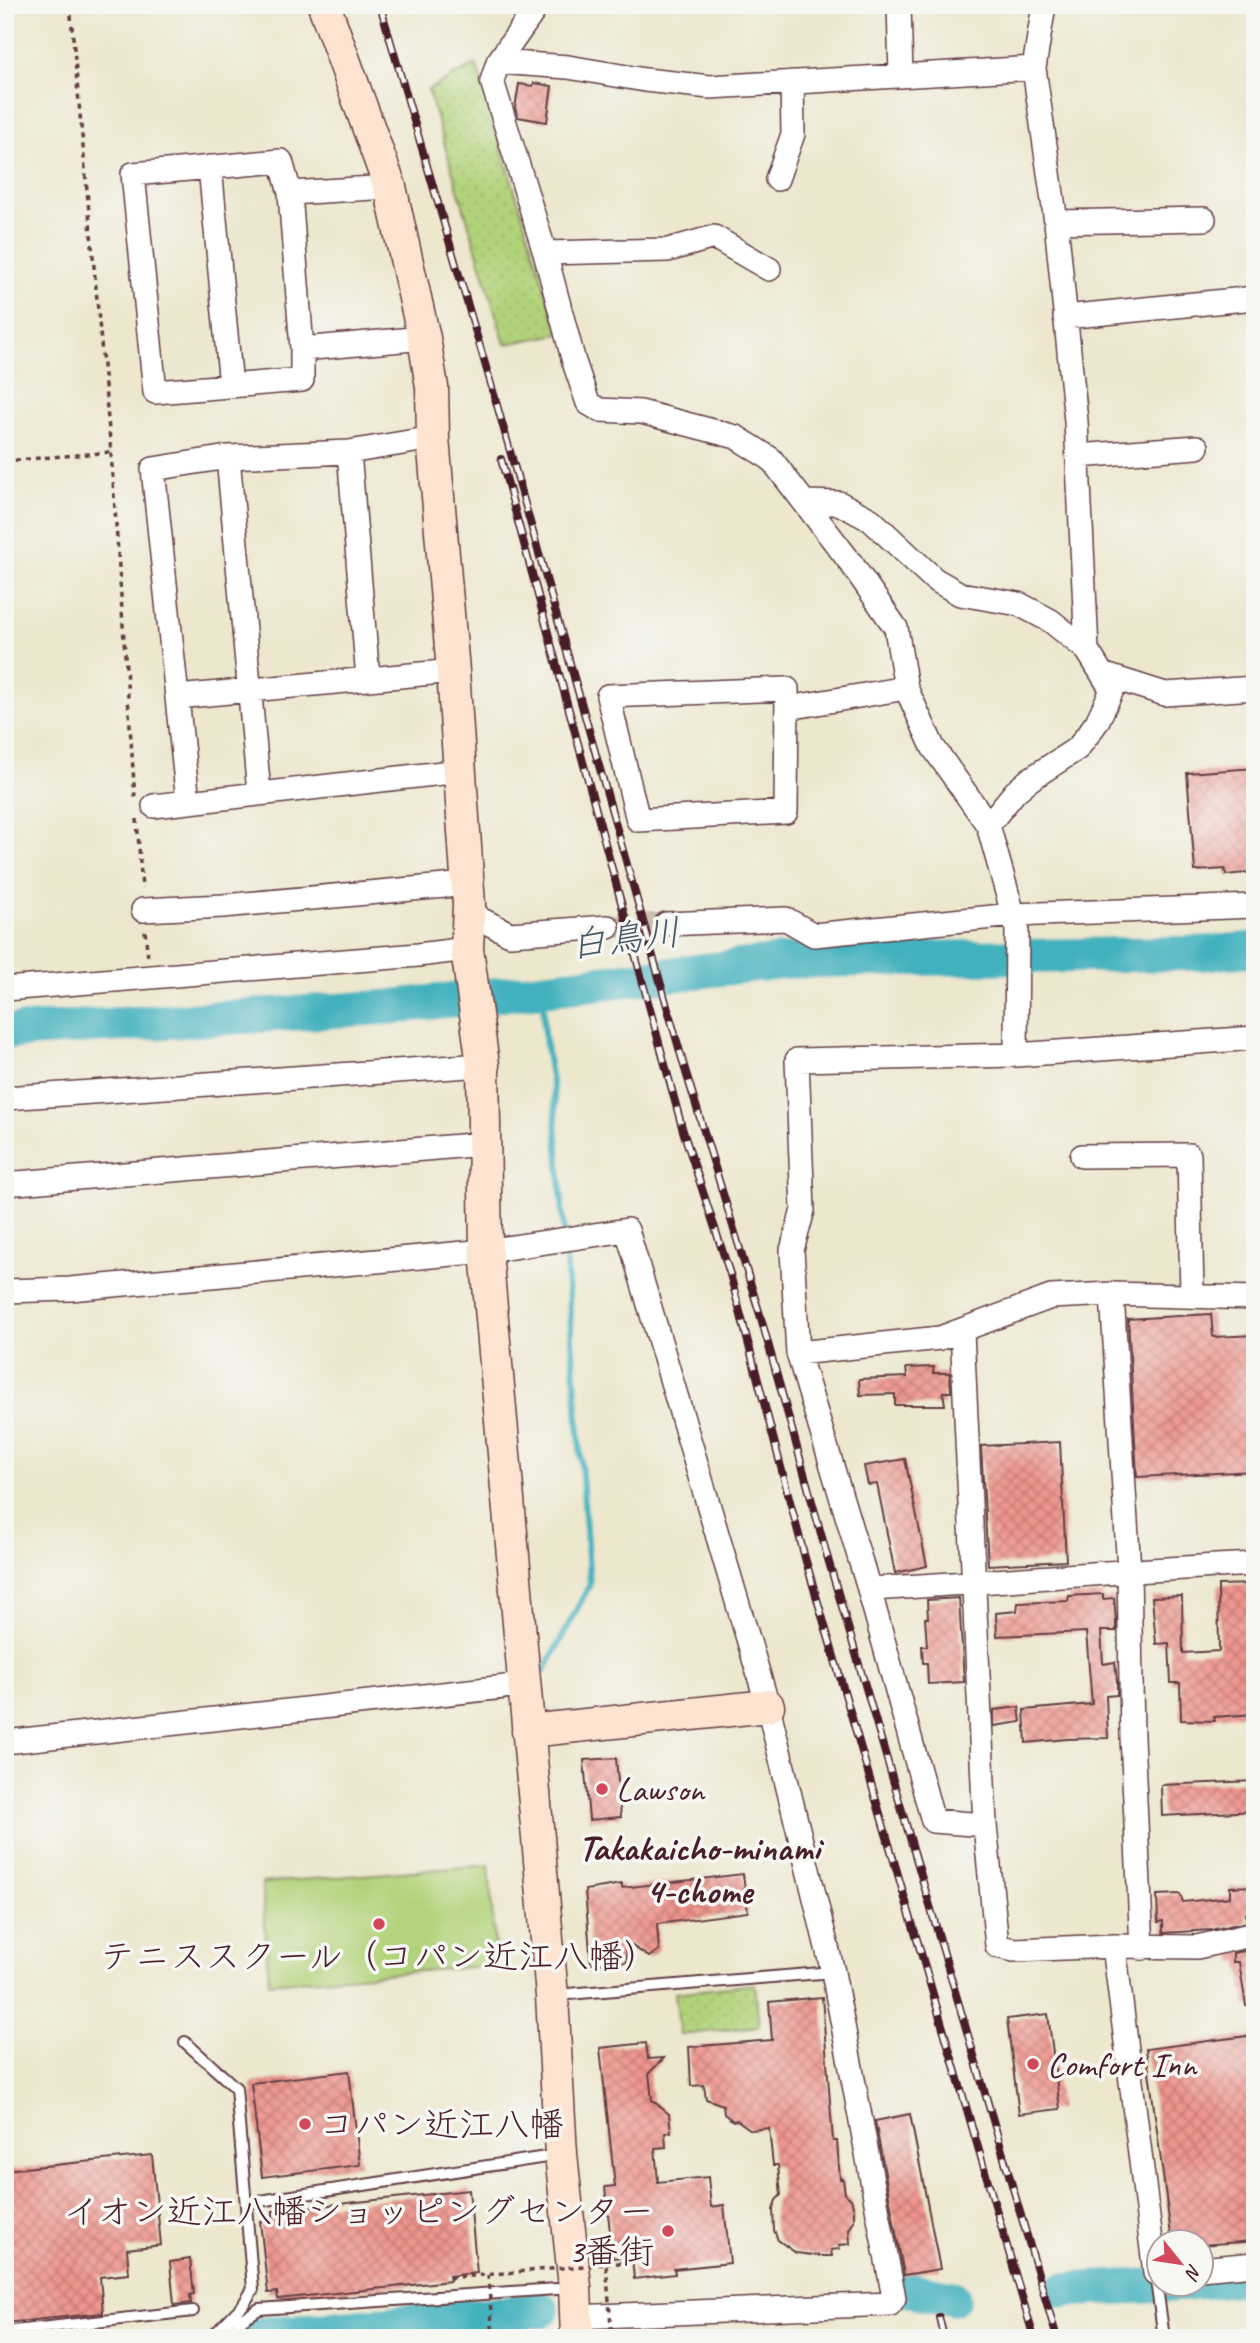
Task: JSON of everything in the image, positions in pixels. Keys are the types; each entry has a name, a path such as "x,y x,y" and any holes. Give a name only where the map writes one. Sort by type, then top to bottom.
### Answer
{"street":[{"path":"5,1291 70,1289 486,1251 627,1230 768,1706 833,1972 894,2298 890,2304 576,2314 561,2154 552,1996 486,1251 483,1065 467,949 468,894 453,671 433,438 432,387 424,338 390,187 324,5"},
{"path":"538,5 498,62 492,81 588,403 600,410 641,412 736,437 771,459 852,563 896,628 906,688 933,747 988,825 1015,921 1016,1055"},
{"path":"898,5 901,76"},
{"path":"1044,5 1034,68 1056,222 1078,456 1087,650"},
{"path":"498,62 568,67 645,80 710,87 1034,68"},
{"path":"777,179 793,134 792,82"},
{"path":"281,161 290,193 302,380 155,393 133,174 281,161"},
{"path":"210,167 231,386"},
{"path":"290,193 390,187"},
{"path":"1056,222 1204,219"},
{"path":"545,253 668,250 714,237 769,269"},
{"path":"1065,317 1255,298"},
{"path":"302,349 424,338"},
{"path":"188,802 153,469 228,457 349,452 433,438"},
{"path":"1078,456 1197,447"},
{"path":"349,452 368,679"},
{"path":"228,457 259,793"},
{"path":"804,502 839,503 871,520 934,579 960,594 1019,604 1051,621 1087,650 1112,690 1097,722 1078,748 1029,780 1015,792 988,825"},
{"path":"177,697 453,671"},
{"path":"1102,674 1165,694 1255,688"},
{"path":"788,708 906,688"},
{"path":"787,689 788,708 786,812 638,820 608,696 787,689"},
{"path":"142,806 460,771"},
{"path":"143,910 468,894"},
{"path":"468,894 480,919 510,934 608,927"},
{"path":"666,924 786,919 814,935 1255,906"},
{"path":"5,989 467,949"},
{"path":"985,1825 933,1821 869,1589 798,1353 792,1250 803,1210 797,1060 1016,1055 1255,1038"},
{"path":"5,1098 483,1065"},
{"path":"5,1184 484,1144"},
{"path":"1082,1156 1189,1155 1192,1296"},
{"path":"798,1353 940,1338 1051,1297 1112,1294 1255,1298"},
{"path":"1112,1294 1129,1570 1132,1737 1142,1948"},
{"path":"962,1331 985,1825 998,1946 1014,1950 1114,1946 1197,1947 1255,1934"},
{"path":"869,1589 973,1584 1129,1570 1255,1564"},
{"path":"5,1742 523,1685"},
{"path":"528,1731 768,1706"},
{"path":"1114,1946 1150,2228"},
{"path":"1214,2268 1255,2264"}],"lane":[{"path":"552,1996 833,1972"},
{"path":"185,2042 236,2088 247,2203 253,2289 243,2305 211,2338"},
{"path":"247,2203 561,2154"},
{"path":"1159,2298 1164,2338"},
{"path":"226,2338 243,2319 259,2309 576,2314"},
{"path":"5,2332 193,2311"}],"path":[{"path":"70,5 142,806 143,910 149,978"},
{"path":"5,461 111,452"},
{"path":"449,2278 632,2262"},
{"path":"606,2264 612,2338"},
{"path":"488,2275 493,2338"}],"green space":[{"path":"476,64 559,334 505,344 428,90"},
{"name":"テニススクール（コパン近江八幡）","path":"489,1865 496,1965 269,1983 262,1883"},
{"path":"755,1984 759,2026 680,2035 675,1993"}],"building":[{"path":"534,83 552,86 547,122 518,117 515,108 519,84 533,86"},
{"path":"1255,768 1255,872 1226,875 1225,869 1195,871 1187,773"},
{"path":"1211,1314 1213,1337 1255,1335 1255,1471 1137,1477 1128,1319"},
{"path":"934,1367 933,1373 950,1373 951,1392 943,1392 945,1405 895,1405 895,1394 860,1395 859,1379 907,1377 906,1368"},
{"path":"1060,1442 1066,1561 988,1565 981,1446"},
{"path":"905,1459 927,1566 895,1573 877,1484 868,1485 864,1466"},
{"path":"1255,1584 1255,1714 1214,1717 1215,1721 1181,1720 1180,1683 1171,1683 1169,1643 1156,1644 1152,1597 1182,1596 1183,1653 1219,1651 1218,1585"},
{"path":"1103,1594 1103,1599 1114,1598 1116,1620 1116,1631 1101,1631 1103,1664 1115,1662 1117,1682 1117,1695 1106,1696 1108,1738 1026,1743 1024,1710 1092,1704 1086,1632 997,1636 996,1613 1017,1611 1018,1603 1068,1601 1069,1596"},
{"path":"959,1598 964,1682 928,1684 927,1663 923,1663 922,1646 927,1646 927,1600"},
{"path":"1019,1707 1021,1722 994,1726 994,1710"},
{"name":"Lawson","path":"616,1758 621,1817 589,1820 584,1760"},
{"path":"1255,1781 1255,1811 1162,1816 1161,1785"},
{"path":"743,1874 748,1912 657,1924 659,1950 649,1957 626,1942 627,1962 591,1964 585,1890 622,1884 622,1888"},
{"path":"1255,1886 1255,1904 1251,1904 1253,1915 1245,1914 1247,1922 1211,1930 1163,1933 1163,1921 1158,1922 1157,1895 1180,1894 1183,1902 1230,1897 1230,1887"},
{"path":"1255,1949 1255,2005 1246,2006 1239,1962 1233,1962 1233,1953"},
{"path":"822,1997 833,2141 837,2141 840,2179 843,2179 845,2194 851,2199 854,2209 854,2221 849,2230 850,2244 839,2245 840,2249 831,2250 832,2256 796,2253 778,2240 774,2230 773,2210 781,2195 778,2165 773,2165 769,2128 751,2130 737,2120 733,2121 724,2114 723,2105 706,2099 704,2085 691,2086 689,2047 772,2040 769,2002"},
{"name":"Comfort Inn","path":"1048,2014 1060,2109 1019,2114 1007,2019"},
{"path":"1255,2035 1255,2241 1214,2244 1214,2228 1170,2228 1146,2049"},
{"path":"646,2043 648,2059 664,2058 649,2073 652,2100 669,2114 671,2132 665,2133 666,2147 655,2148 658,2182 708,2177 711,2207 724,2205 730,2263 674,2269 675,2274 634,2279 632,2256 613,2258 605,2187 615,2186 600,2048"},
{"name":"コパン近江八幡","path":"349,2071 360,2165 262,2177 251,2083"},
{"path":"910,2114 940,2269 904,2275 875,2121"},
{"path":"152,2155 161,2245 127,2249 129,2274 100,2277 103,2313 5,2323 5,2170"},
{"path":"469,2190 477,2273 449,2276 450,2281 278,2299 277,2292 268,2293 260,2221 273,2220 273,2211"},
{"path":"190,2259 194,2294 190,2295 191,2303 174,2305 170,2262"}],"waterway":[{"name":"白鳥川","path":"5,1032 390,1007 787,961 1206,953 1255,949"},
{"path":"543,990 544,1033 554,1095 590,1584 545,1670"},
{"path":"1214,2281 1255,2277"},
{"path":"1062,2290 1144,2286"},
{"path":"904,2289 953,2298"},
{"path":"246,2336 542,2310"}],"tunnel":[{"path":"608,927 666,924"}],"railway":[{"path":"380,5 493,391 684,1066 761,1318 828,1559 1057,2338"},
{"path":"501,459 683,1131 730,1274 805,1558 1034,2338"},
{"path":"939,2317 944,2338"}],"place":[{"name":"Lawson","path":"602,1789"},
{"name":"テニススクール（コパン近江八幡）","path":"379,1924"},
{"name":"Comfort Inn","path":"1033,2064"},
{"name":"コパン近江八幡","path":"305,2124"},
{"name":"イオン近江八幡ショッピングセンター 3番街","path":"668,2231"}],"district":[{"name":"Takakaicho-minami 4-chome","path":"699,1868"}]}
